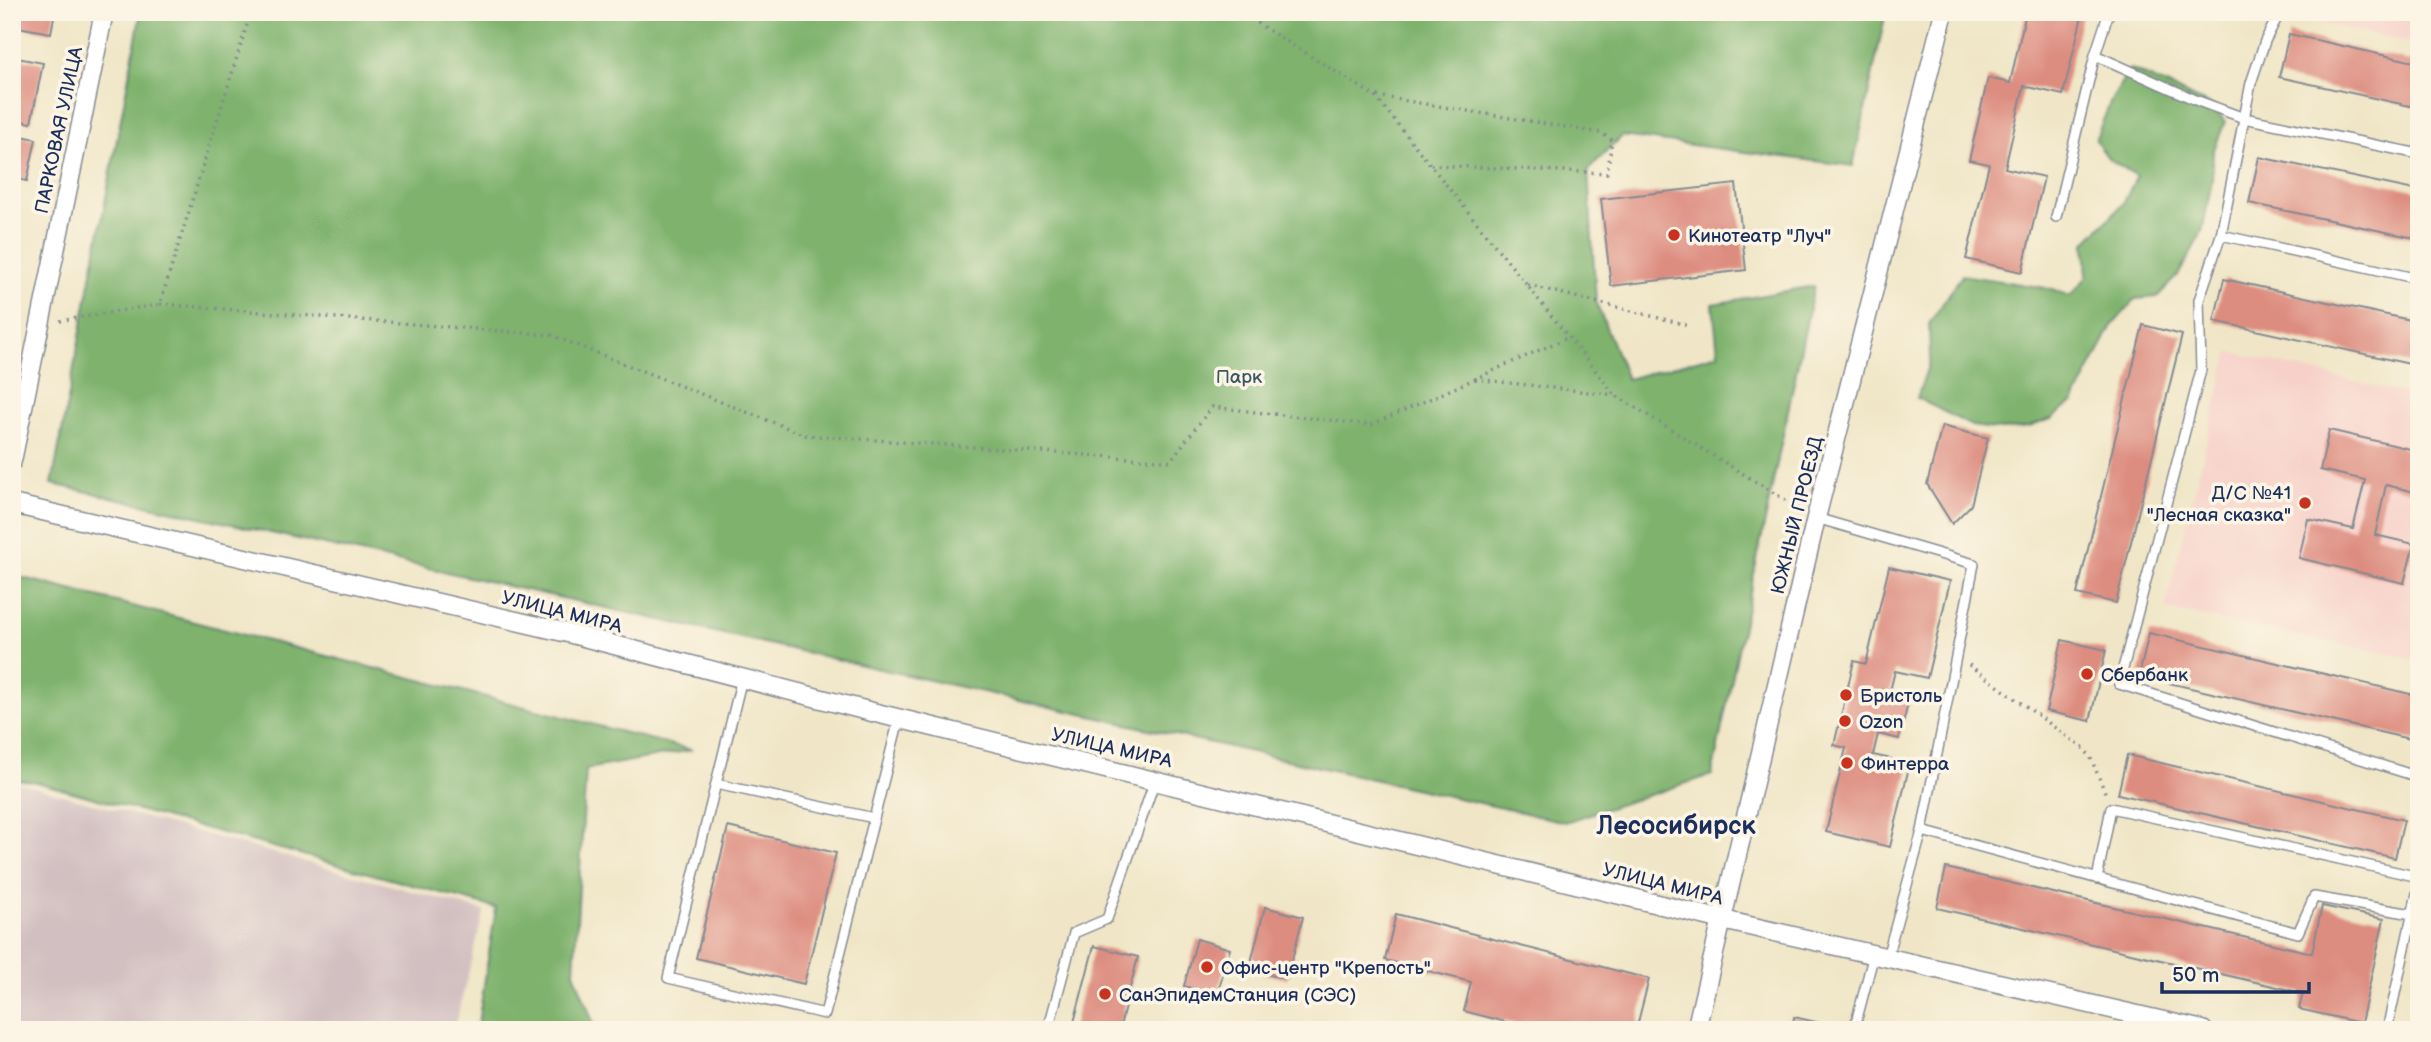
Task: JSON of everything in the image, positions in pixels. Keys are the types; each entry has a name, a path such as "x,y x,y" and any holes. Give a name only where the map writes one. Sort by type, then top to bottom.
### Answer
{"street":[{"name":"ПАРКОВАЯ УЛИЦА","path":"12,461 104,12"},
{"name":"ЮЖНЫЙ ПРОЕЗД","path":"1696,1030 1816,518 1944,12"},
{"name":"УЛИЦА МИРА","path":"12,504 572,634 899,718 1723,920 2203,1030"}],"lane":[{"path":"2056,217 2095,55 2109,12"},
{"path":"2280,12 2265,41 2244,118 2221,235 2199,300 2202,370 2119,684 2419,777"},
{"path":"2095,55 2244,118 2419,154"},
{"path":"2221,235 2419,279"},
{"path":"1816,518 1974,564 1922,831 1854,1030"},
{"path":"742,678 668,978 825,1014 899,718"},
{"path":"1048,1030 1074,933 1107,919 1155,779"},
{"path":"716,784 874,818"},
{"path":"2097,879 2111,808 2419,877"},
{"path":"1922,831 2298,933 2314,897 2412,914"},
{"path":"2387,1030 2419,884"}],"path":[{"path":"160,304 251,12"},
{"path":"1239,12 1375,96 1615,395 1816,518"},
{"path":"1375,96 1601,133 1612,140 1607,173 1431,165"},
{"path":"1526,284 1687,325"},
{"path":"40,324 160,304 551,335 805,435 1170,461 1212,407 1371,425 1569,337"},
{"path":"1474,379 1615,395"},
{"path":"1956,656 2083,748 2090,756 2111,808"}],"shaded area":[{"path":"2317,12 2419,12 2419,45 2315,21"},
{"name":"Д/С №41 \"Лесная сказка\"","path":"2229,351 2419,397 2419,660 2165,609"},
{"path":"12,781 484,911 454,1030 12,1030"}],"green space":[{"name":"Парк","path":"141,12 1886,12 1853,166 1622,136 1588,170 1596,302 1627,379 1718,354 1713,304 1814,286 1712,775 1565,822 52,484"},
{"path":"2130,69 2213,106 2225,122 2213,152 2212,181 2202,232 2179,274 2157,297 2135,299 2111,327 2074,401 2051,419 2029,427 2002,430 1972,426 1917,398 1930,360 1929,324 1962,275 2052,289 2070,296 2087,277 2085,243 2123,204 2137,176 2109,159 2095,140 2111,101"},
{"path":"12,575 692,750 586,769 574,972 596,1030 477,1030 496,908 32,781 12,779"}],"building":[{"path":"12,12 55,12 51,33 12,26"},
{"path":"2026,12 2083,12 2063,95 2024,86 2005,168 2044,177 2022,272 1966,259 1989,164 1969,160 1988,78 2010,83"},
{"path":"2236,12 2259,12 2258,18"},
{"path":"2289,34 2419,63 2419,108 2279,77"},
{"path":"12,57 43,63 31,123 12,119"},
{"path":"12,134 36,139 27,181 12,178"},
{"path":"2259,157 2419,191 2419,239 2249,203"},
{"name":"Кинотеатр \"Луч\"","path":"1736,184 1746,270 1611,286 1601,199"},
{"path":"2224,279 2419,322 2419,366 2214,321"},
{"path":"2143,325 2182,335 2116,603 2077,594"},
{"path":"1942,426 1988,438 1971,505 1952,524 1927,484"},
{"path":"2329,430 2419,451 2419,493 2386,485 2375,535 2414,544 2404,583 2299,558 2308,519 2353,529 2365,480 2320,470"},
{"path":"1889,567 1950,581 1927,678 1895,671 1888,699 1908,704 1899,739 1878,734 1873,755 1910,763 1890,847 1826,832 1846,748 1834,745 1854,661 1866,664"},
{"path":"2149,633 2419,696 2418,741 2139,676"},
{"path":"2062,640 2106,650 2090,721 2046,711"},
{"path":"2127,755 2404,820 2395,858 2118,794"},
{"path":"728,827 836,853 804,984 696,958"},
{"path":"1946,868 2312,953 2322,906 2384,919 2361,1023 2299,1009 2303,993 1937,908"},
{"path":"1265,907 1303,917 1287,979 1249,970"},
{"path":"1396,914 1649,979 1636,1030 1536,1030 1464,1011 1471,982 1385,960"},
{"name":"Офис-центр \"Крепость\"","path":"1197,939 1230,949 1217,995 1184,986"},
{"name":"СанЭпидемСтанция (СЭС)","path":"1094,946 1138,957 1119,1030 1072,1030"},
{"path":"1794,1017 1829,1025 1828,1030 1792,1030"}],"place":[{"name":"Кинотеатр \"Луч\"","path":"1674,235"},
{"name":"Д/С №41 \"Лесная сказка\"","path":"2305,503"},
{"name":"Сбербанк","path":"2087,674"},
{"name":"Бристоль","path":"1846,695"},
{"name":"Ozon","path":"1845,721"},
{"name":"Финтерра","path":"1847,763"},
{"name":"Офис-центр \"Крепость\"","path":"1207,967"},
{"name":"СанЭпидемСтанция (СЭС)","path":"1105,994"}],"district":[{"name":"Лесосибирск","path":"1676,825"}]}
